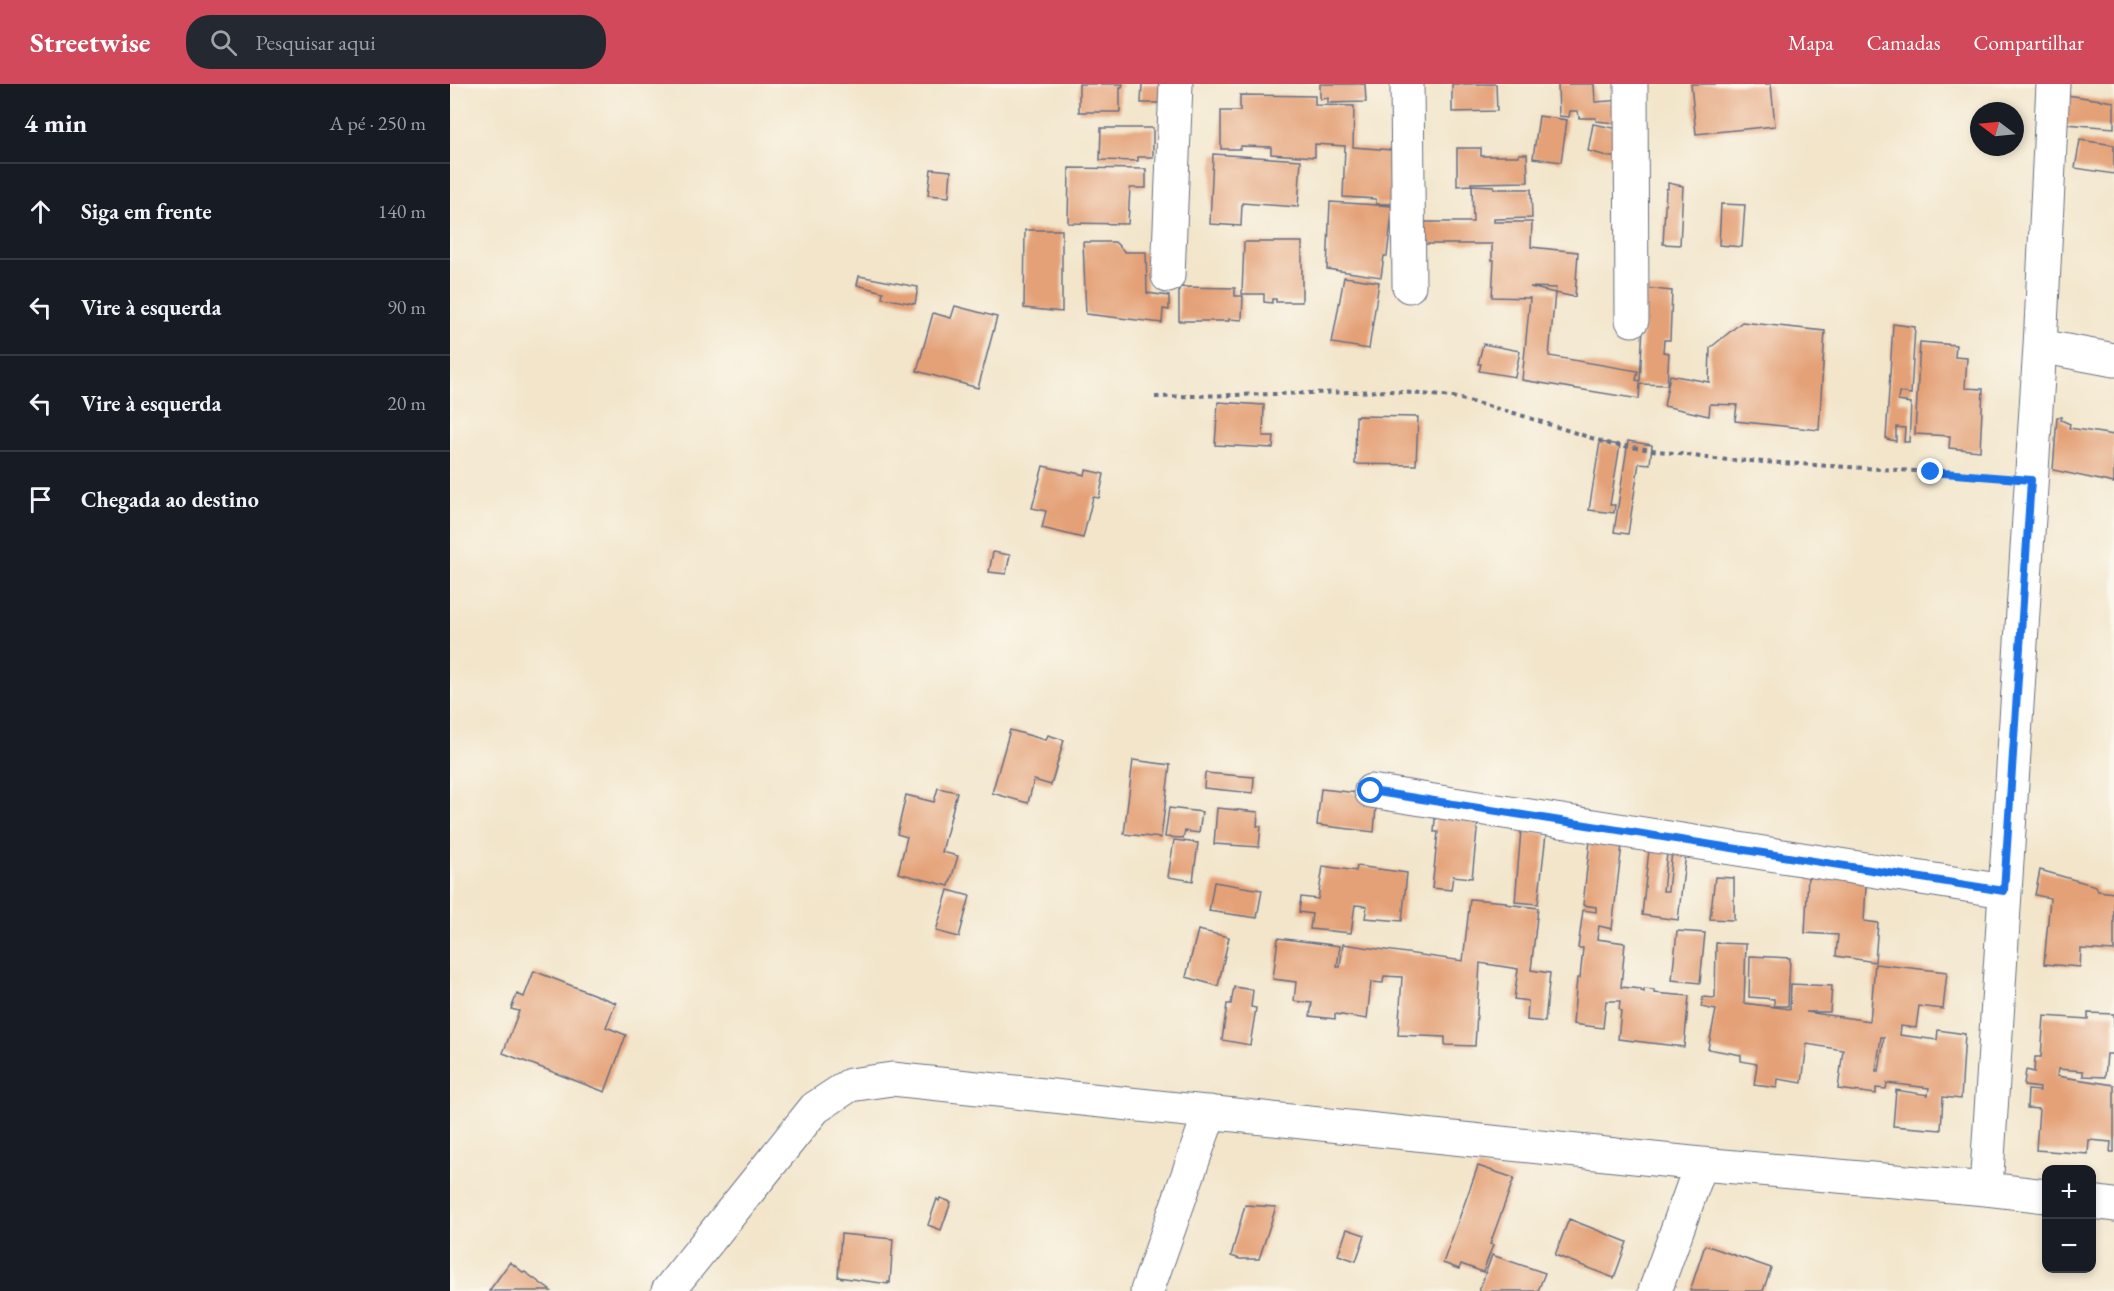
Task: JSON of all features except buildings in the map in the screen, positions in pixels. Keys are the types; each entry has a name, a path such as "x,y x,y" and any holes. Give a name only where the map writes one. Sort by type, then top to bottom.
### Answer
{"street":[{"path":"1168,276 1176,84"},
{"path":"1407,84 1409,286"},
{"path":"1631,84 1632,320"},
{"path":"1986,1189 2040,346 2053,84"},
{"path":"2040,346 2114,360"},
{"path":"1371,791 2004,891"},
{"path":"668,1291 815,1108 850,1085 892,1079 1701,1164 2042,1196"},
{"path":"1147,1291 1210,1112"},
{"path":"1655,1291 1701,1164"},
{"path":"2096,1203 2114,1205"}],"path":[{"path":"1155,397 1390,391 1453,397 1621,446 1715,459 2031,480"}],"route":[{"path":"1371,791 2004,891 2031,480 1931,472"}]}
